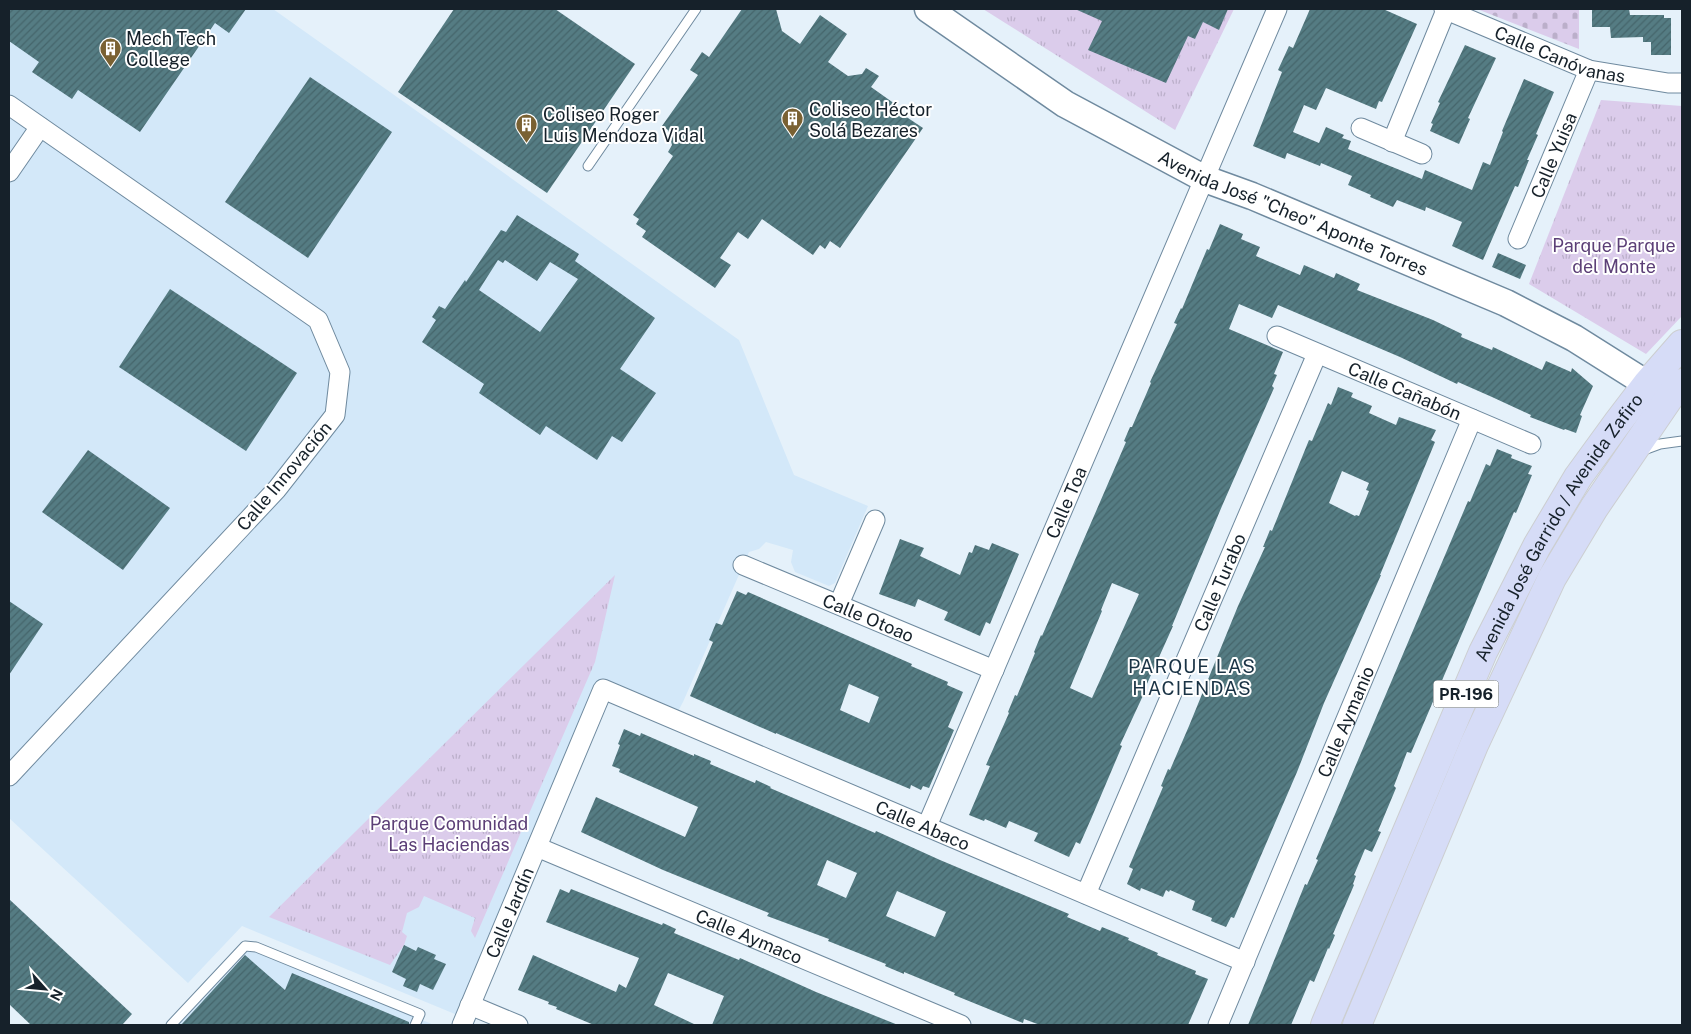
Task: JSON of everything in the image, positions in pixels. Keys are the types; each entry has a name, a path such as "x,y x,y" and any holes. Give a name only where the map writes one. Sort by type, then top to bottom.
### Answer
{"main road":[{"name":"Avenida José Garrido / Avenida Zafiro","path":"1357,1025 1474,745 1552,578 1594,508 1630,456 1668,392 1682,344"},
{"name":"Avenida José Garrido / Avenida Zafiro","path":"1325,1025 1483,652 1537,546 1578,478 1668,392"}],"street":[{"name":"Avenida José \"Cheo\" Aponte Torres","path":"928,9 1065,104 1205,179 1252,196 1506,303 1574,338 1668,392"},
{"path":"1205,179 1277,9"},
{"path":"1392,142 1445,9"},
{"name":"Calle Canóvanas","path":"1445,9 1589,70 1668,83 1682,83"},
{"name":"Calle Yuisa","path":"1518,239 1589,70"},
{"name":"Calle Innovación","path":"9,105 318,320 340,372 335,415 277,489 9,776"},
{"path":"9,172 40,127"},
{"path":"1361,128 1422,154"},
{"name":"Calle Toa","path":"927,826 1205,179"},
{"name":"Calle Cañabón","path":"1277,336 1531,444"},
{"name":"Calle Turabo","path":"1086,894 1317,354"},
{"name":"Calle Aymanio","path":"1218,1025 1472,418"},
{"path":"839,604 875,520"},
{"name":"Calle Otoao","path":"743,565 994,670"},
{"name":"Calle Abaco","path":"603,689 1245,962"},
{"name":"Calle Jardín","path":"462,1025 603,689"},
{"name":"Calle Aymaco","path":"537,847 961,1025"},
{"path":"470,1005 518,1025"}],"lane":[{"path":"588,166 696,9"},
{"path":"1630,456 1660,444 1682,441"},
{"path":"171,1025 245,946 256,947 420,1014 415,1025"}],"shaded area":[{"path":"9,9 273,9 739,340 794,475 868,506 835,583 829,586 795,572 791,562 793,550 766,542 759,549 749,552 674,719 606,690 467,1019 242,926 188,983 9,818"},
{"path":"244,944 434,1025 165,1025"}],"green space":[{"path":"983,9 1234,9 1175,130"},
{"path":"1477,9 1579,9 1579,49"},
{"name":"Parque Parque del Monte","path":"1601,100 1682,106 1682,316 1646,354 1529,284"},
{"name":"Parque Comunidad Las Haciendas","path":"615,575 595,662 475,938 471,931 475,918 424,896 419,907 407,913 402,932 407,936 404,945 390,965 269,917"}],"building":[{"name":"Mech Tech College","path":"9,9 246,9 229,33 215,23 140,132 78,90 72,99 32,72 39,62 9,41"},
{"name":"Coliseo Roger Luis Mendoza Vidal","path":"454,9 555,9 635,64 547,193 398,92"},
{"name":"Coliseo Héctor Solá Bezares","path":"742,9 776,9 782,31 800,44 820,15 847,34 828,62 848,76 862,74 866,68 879,76 871,87 902,109 899,112 923,128 840,248 830,241 825,249 820,245 813,255 762,219 748,239 738,232 720,258 731,265 715,288 642,237 646,231 636,224 639,219 633,215 673,156 668,152 672,145 668,130 662,126 698,75 690,70 702,52 709,57"},
{"path":"1075,9 1228,9 1219,30 1203,22 1195,39 1188,36 1166,83 1088,50 1102,21"},
{"path":"1310,9 1383,9 1417,24 1382,102 1379,101 1376,109 1326,88 1316,110 1304,105 1293,132 1319,143 1326,127 1344,135 1342,138 1351,141 1348,149 1422,179 1425,170 1472,190 1483,162 1490,165 1524,79 1554,92 1536,134 1538,135 1518,187 1515,186 1483,260 1452,246 1462,222 1426,207 1425,211 1397,200 1393,207 1348,185 1352,176 1321,163 1320,166 1287,153 1285,159 1253,146 1282,72 1278,70 1289,46 1293,48"},
{"path":"1592,9 1629,9 1630,15 1664,15 1664,18 1671,18 1671,55 1651,55 1651,42 1643,42 1643,37 1611,38 1610,27 1592,27"},
{"path":"1465,45 1496,58 1468,118 1470,119 1459,144 1430,131 1433,124 1431,123 1440,103 1438,102"},
{"path":"310,77 392,132 308,258 225,202"},
{"path":"517,215 579,254 575,261 655,318 620,369 656,393 622,442 612,436 597,460 546,426 540,435 479,393 484,384 422,342 436,320 432,317 439,306 445,309 465,280 466,282 501,230 506,232","holes":["498,260 503,263 505,260 537,281 550,262 578,279 540,332 479,290"]},
{"path":"1220,224 1243,234 1241,239 1260,247 1256,256 1300,275 1304,265 1334,278 1336,273 1360,284 1357,290 1433,320 1462,334 1461,337 1492,350 1493,347 1542,370 1546,361 1571,372 1572,368 1593,386 1580,415 1582,416 1576,433 1530,417 1531,415 1492,397 1458,382 1457,384 1400,357 1278,305 1272,318 1239,304 1229,329 1283,352 1274,374 1277,375 1272,386 1274,388 1222,506 1147,687 1120,745 1122,746 1091,819 1080,844 1076,842 1069,857 1034,841 1038,833 1009,821 1006,828 985,819 984,821 969,815 990,766 986,765 1015,695 1017,696 1041,635 1126,442 1124,441 1130,427 1132,427 1150,382 1177,324 1174,323 1182,309 1207,249 1209,250","holes":["1112,583 1139,594 1092,698 1070,688"]},
{"path":"1498,253 1526,265 1520,279 1492,267"},
{"path":"170,289 297,373 246,451 119,367"},
{"path":"1338,387 1353,393 1351,397 1372,406 1369,413 1396,425 1399,417 1436,430 1431,440 1435,442 1381,575 1324,703 1297,772 1234,918 1231,917 1226,927 1211,921 1212,918 1192,910 1195,901 1170,890 1169,892 1166,890 1163,897 1141,888 1140,891 1127,884 1133,869 1129,867 1163,787 1161,786 1168,769 1170,770 1189,726 1309,440 1312,441 1328,403 1331,405","holes":["1342,471 1369,483 1366,490 1369,491 1359,516 1355,516 1329,503"]},
{"path":"1497,449 1512,455 1511,458 1532,466 1528,474 1532,475 1516,513 1514,512 1411,753 1407,752 1394,786 1396,788 1378,831 1381,832 1372,852 1365,849 1354,875 1356,876 1354,885 1333,934 1335,935 1314,982 1310,980 1291,1025 1248,1025 1305,884 1307,885 1318,860 1316,859 1468,501 1470,502 1486,464 1490,466"},
{"path":"88,450 170,508 123,570 42,512"},
{"path":"900,539 924,548 920,556 960,575 969,552 972,553 975,545 989,550 992,543 1019,554 990,624 986,622 980,636 944,620 948,612 918,599 915,607 879,594"},
{"path":"737,591 746,595 748,592 912,664 911,666 948,682 947,685 963,692 948,727 954,730 929,788 923,786 921,790 911,785 910,789 776,734 690,696 713,642 709,640 716,623 722,625","holes":["849,684 879,697 869,723 840,710"]},
{"path":"9,601 43,624 9,675"},
{"path":"624,729 640,736 641,733 694,756 694,754 711,761 710,764 755,783 756,780 770,788 875,833 876,831 1069,914 1067,917 1100,931 1102,927 1129,938 1128,940 1158,953 1157,955 1196,971 1195,974 1208,979 1188,1025 1040,1025 1024,1019 1023,1023 954,995 955,993 885,966 886,964 828,941 829,939 767,916 769,913 663,870 581,832 596,797 685,837 698,807 619,772 620,769 612,766 620,745 618,744","holes":["827,860 857,873 846,898 817,885","897,891 946,912 935,937 886,916"]},
{"path":"560,889 569,893 571,889 662,925 663,923 676,929 674,933 739,960 740,958 816,992 898,1025 712,1025 724,996 668,973 654,1005 696,1025 594,1025 556,1009 557,1007 548,1004 549,1002 518,990 533,955 616,992 619,984 626,988 639,958 546,922"},
{"path":"9,899 132,1014 122,1025 31,1025 9,1004"},
{"path":"404,945 416,951 418,947 436,955 434,959 446,964 433,990 420,984 417,992 403,986 406,979 392,972"},
{"path":"245,955 285,990 292,973 409,1022 409,1025 181,1025"}],"place":[{"name":"Mech Tech College","path":"110,67"},
{"name":"Coliseo Héctor Solá Bezares","path":"793,138"},
{"name":"Coliseo Roger Luis Mendoza Vidal","path":"527,143"}],"district":[{"name":"PARQUE LAS HACIENDAS","path":"1192,677"}]}
